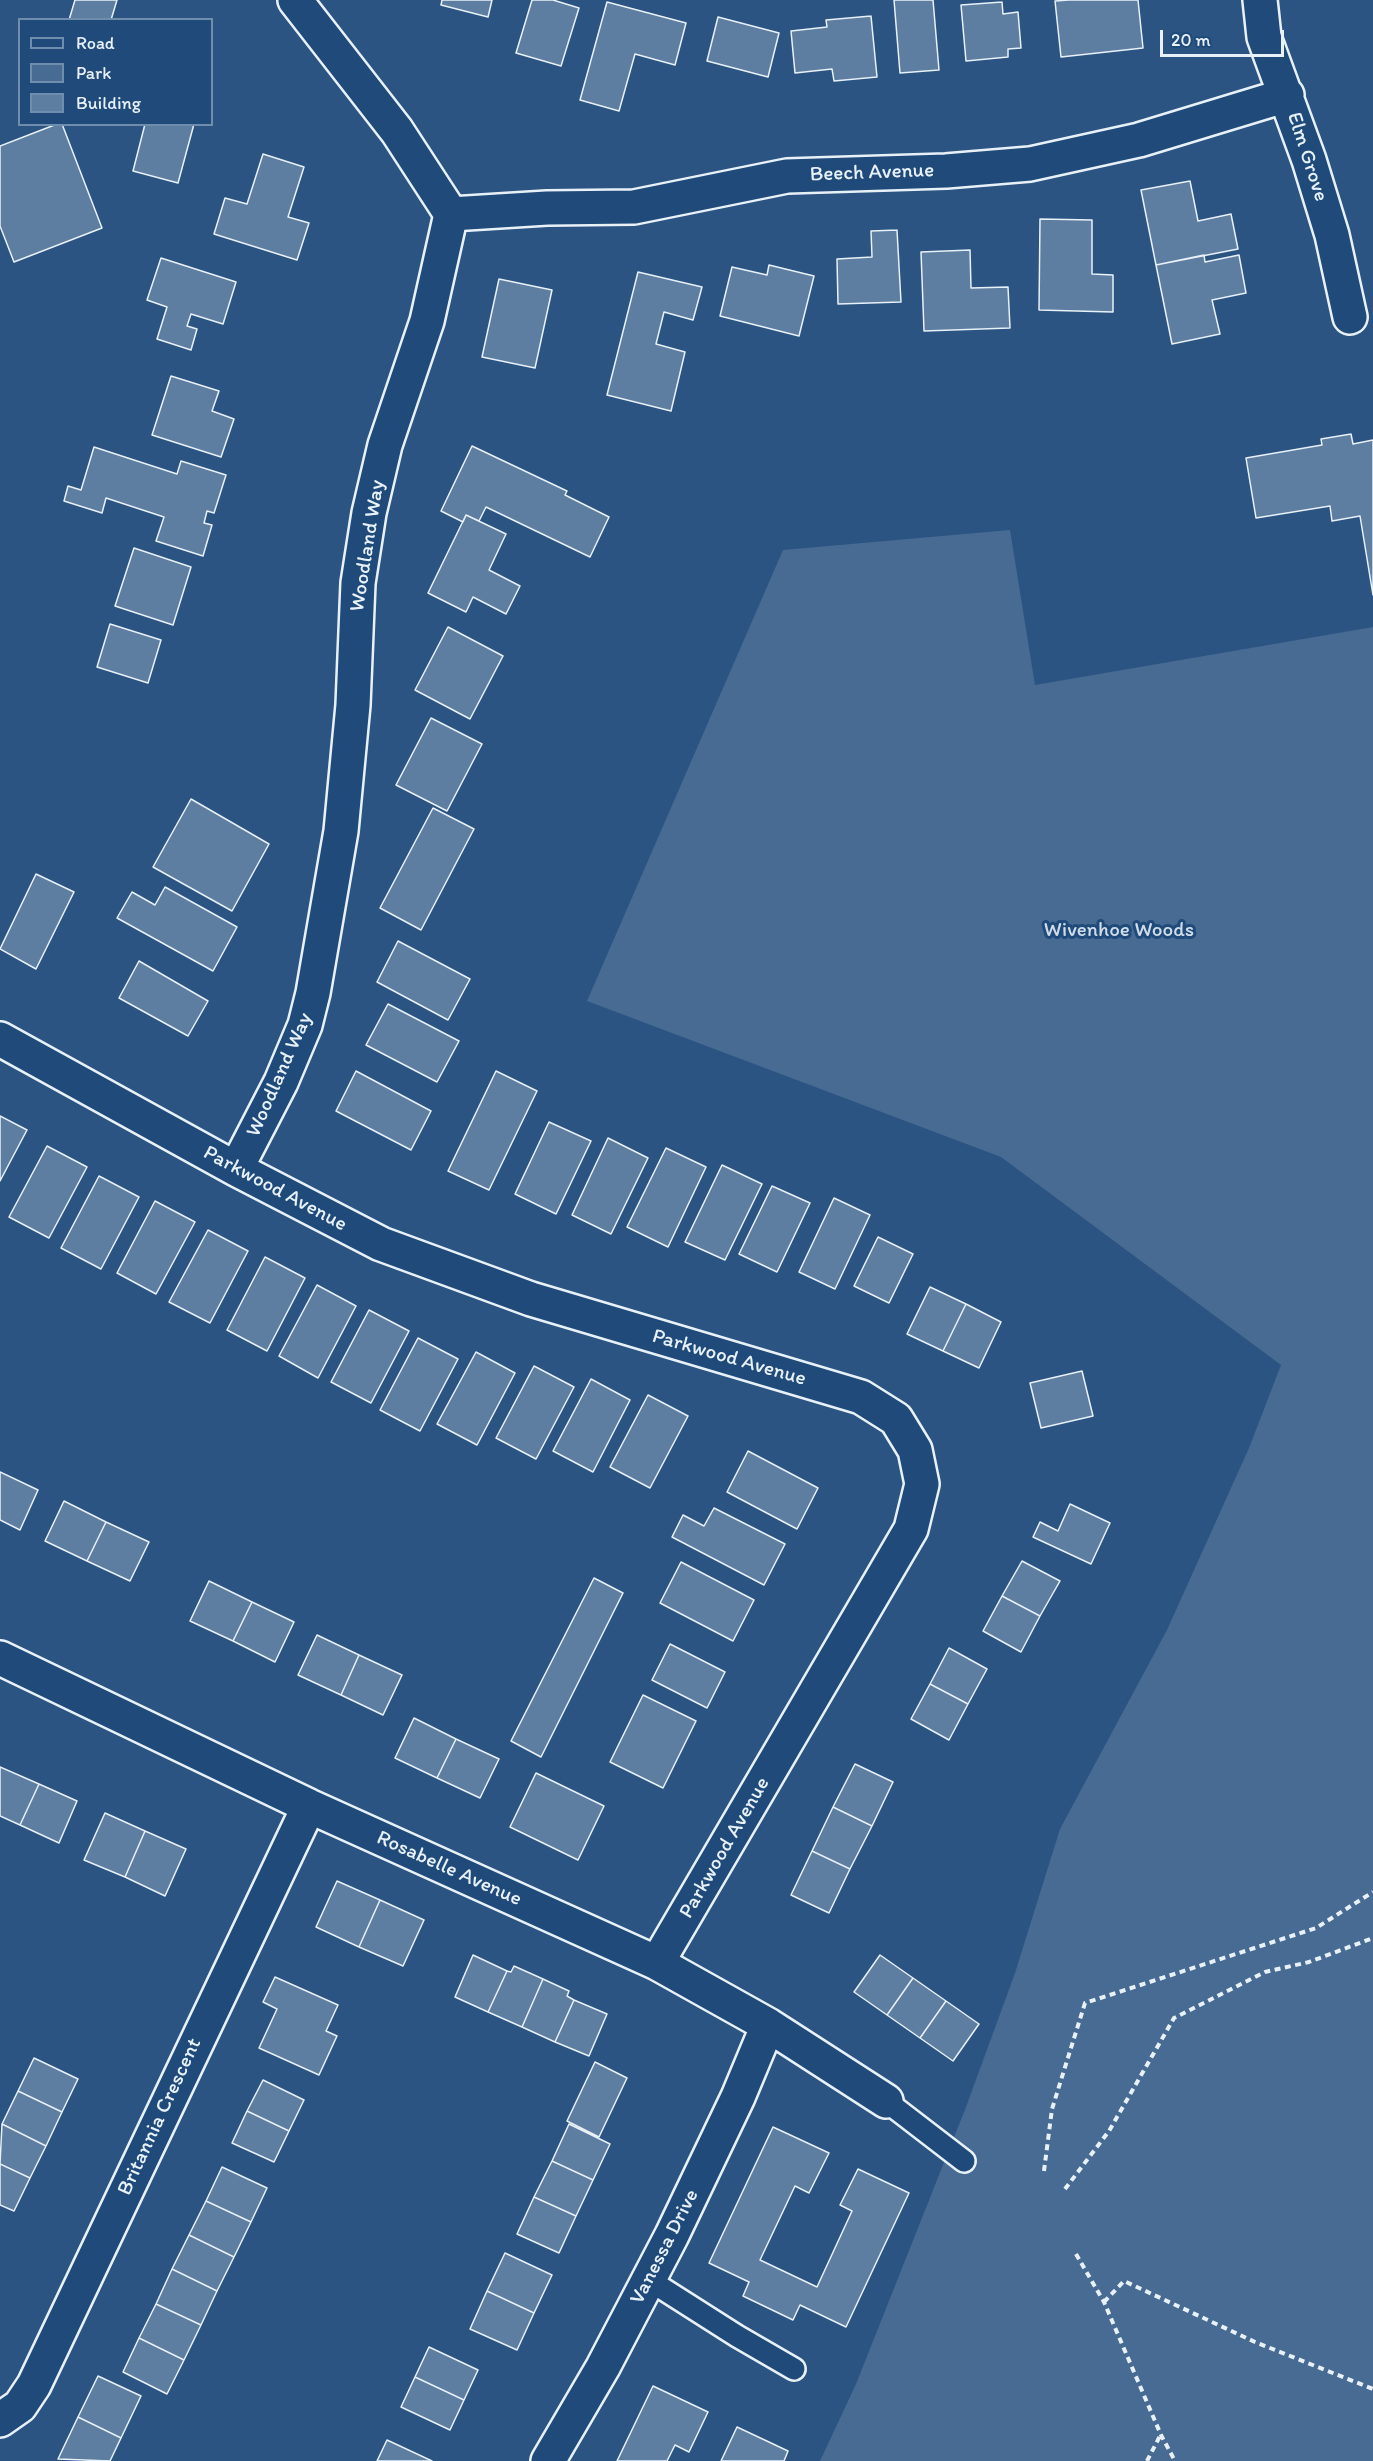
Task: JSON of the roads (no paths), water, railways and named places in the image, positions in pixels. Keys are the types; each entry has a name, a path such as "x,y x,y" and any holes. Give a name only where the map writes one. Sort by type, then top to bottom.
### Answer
{"street":[{"path":"295,0 397,131 451,214"},
{"name":"Elm Grove","path":"1260,0 1264,36 1287,95 1332,235 1350,317"},
{"name":"Beech Avenue","path":"451,214 547,208 634,207 787,176 946,171 1030,164 1139,140 1287,95"},
{"name":"Woodland Way","path":"236,1169 281,1082 305,1025 314,993 341,831 353,705 358,583 369,513 386,445 427,321 451,214"},
{"name":"Parkwood Avenue","path":"0,1039 236,1169 381,1244 509,1292 861,1397 896,1419 915,1450 922,1484 911,1529 657,1963"},
{"name":"Rosabelle Avenue","path":"0,1658 309,1806 657,1963 768,2025 886,2101"},
{"name":"Britannia Crescent","path":"0,2420 20,2406 34,2385 309,1806"},
{"name":"Vanessa Drive","path":"548,2461 603,2367 649,2280 738,2097 768,2025"}],"lane":[{"path":"886,2101 964,2161"},
{"path":"649,2280 794,2369"}],"park label":[{"name":"Wivenhoe Woods","path":"1119,931"}]}
